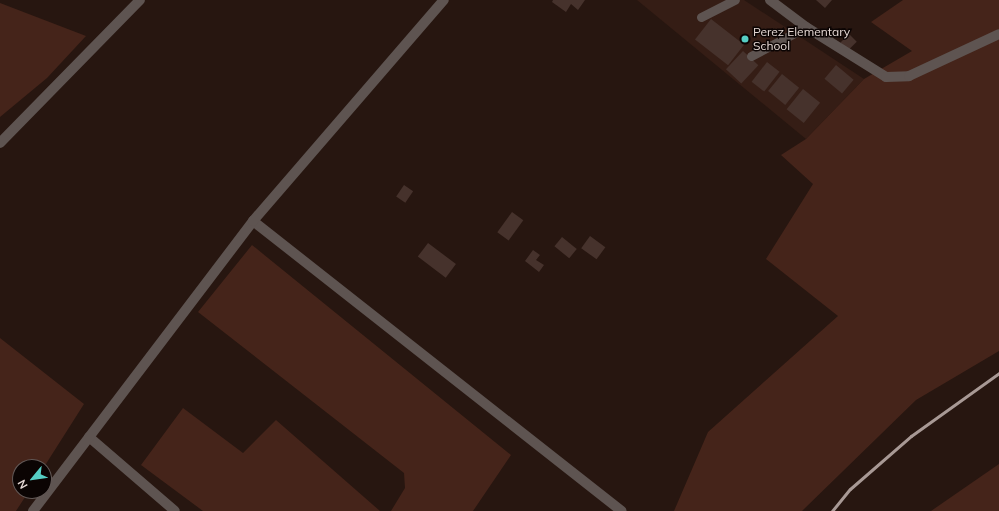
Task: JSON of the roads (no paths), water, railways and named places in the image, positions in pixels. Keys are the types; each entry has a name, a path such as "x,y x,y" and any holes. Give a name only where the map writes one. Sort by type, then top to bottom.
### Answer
{"street":[{"path":"0,143 140,0"},
{"path":"33,511 253,221 444,0"},
{"path":"770,0 806,28 886,77 909,76 999,34"},
{"path":"253,221 621,511"},
{"path":"89,437 175,511"}],"lane":[{"path":"701,17 735,0"},
{"path":"751,56 806,28"}],"railway":[{"path":"832,511 850,489 911,436 999,373"}],"place":[{"name":"Perez Elementary School","path":"745,39"}]}
